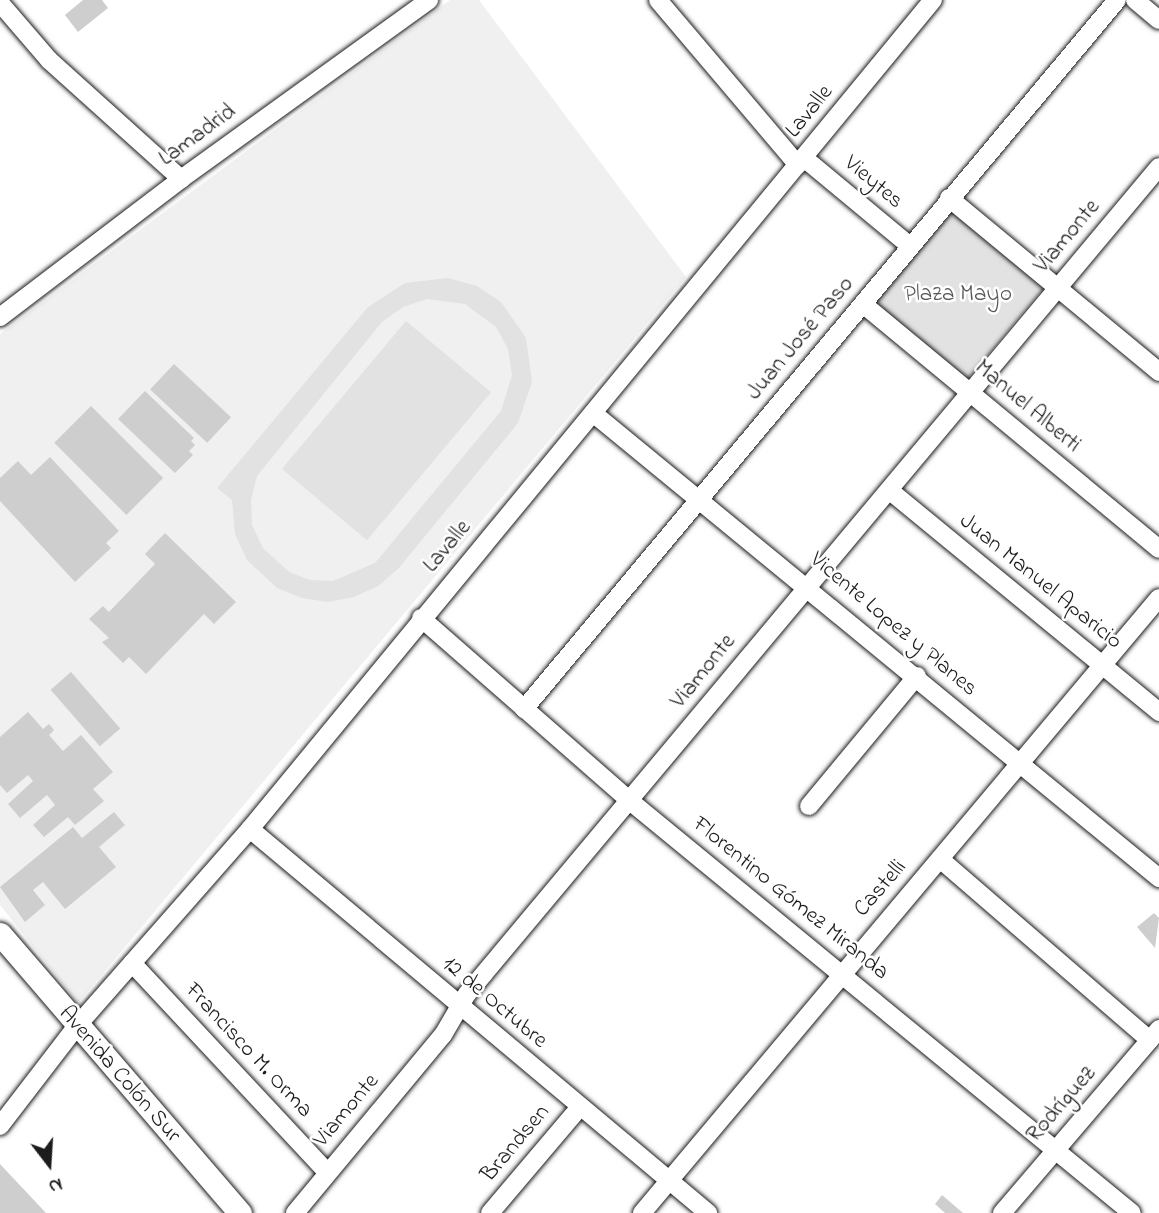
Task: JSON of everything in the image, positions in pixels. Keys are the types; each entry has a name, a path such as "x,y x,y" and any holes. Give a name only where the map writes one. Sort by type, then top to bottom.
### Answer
{"main road":[{"name":"Avenida Colón Sur","path":"0,934 76,1027 240,1213"}],"street":[{"name":"Lamadrid","path":"0,317 181,179 429,0"},
{"name":"Vieytes","path":"658,0 801,161 910,246"},
{"name":"Lavalle","path":"0,1126 76,1027 250,829 421,618 933,0"},
{"name":"Juan José Paso","path":"524,709 1117,0"},
{"path":"1135,0 1159,20"},
{"path":"0,3 49,60 181,179"},
{"name":"Viamonte","path":"295,1213 443,1035 460,1007 808,585 1057,288 1155,179"},
{"path":"949,198 1159,372"},
{"name":"Manuel Alberti","path":"863,304 1159,550"},
{"name":"Vicente Lopez y Planes","path":"593,413 808,585 1159,878"},
{"name":"Juan Manuel Aparicio","path":"889,490 1159,712"},
{"name":"Castelli","path":"642,1213 841,972 940,859 1159,598"},
{"name":"Florentino Gómez Miranda","path":"421,618 630,801 1132,1213"},
{"path":"808,806 917,676"},
{"name":"12 de Octubre","path":"250,829 708,1213"},
{"path":"940,859 1154,1035"},
{"name":"Francisco M. Orma","path":"132,963 327,1172"},
{"name":"Rodríguez","path":"1002,1213 1154,1035"},
{"name":"Brandsen","path":"490,1213 580,1107"}],"shaded area":[{"path":"450,0 479,0 686,277 78,1003 0,905 0,334"}],"green space":[{"name":"Plaza Mayo","path":"951,210 1044,288 965,381 873,303"},
{"path":"448,278 477,286 501,302 526,338 532,382 518,423 398,569 378,586 354,597 328,602 302,598 277,588 247,560 235,534 232,500 217,488 368,307 405,283","holes":["427,299 465,304 496,327 508,349 512,375 501,411 375,563 333,581 310,580 289,572 263,548 252,525 251,500 257,476 382,322 403,307"]},
{"path":"406,321 491,392 367,540 282,469"}],"building":[{"path":"83,0 102,0 108,8 78,32 65,15"},
{"path":"174,364 231,417 207,443 150,390"},
{"path":"145,391 194,438 191,441 195,445 189,451 193,455 175,473 118,419"},
{"path":"91,406 163,478 126,515 54,443"},
{"path":"50,457 119,531 106,543 111,548 75,582 0,501 0,478 18,461 31,475"},
{"path":"165,533 236,602 214,624 204,614 146,674 129,657 123,663 102,642 109,638 89,619 103,606 109,612 155,564 145,554"},
{"path":"71,672 120,729 100,746 51,690"},
{"path":"28,712 43,729 49,724 54,730 49,735 63,751 81,735 113,772 93,789 104,801 75,825 68,817 44,837 33,825 55,805 47,795 20,818 8,804 33,781 28,775 7,793 0,785 0,737"},
{"path":"114,812 125,825 99,847 116,867 65,909 43,882 33,890 45,905 25,922 0,887 73,827 82,838"},
{"path":"1154,913 1159,918 1155,948 1137,927"},
{"path":"0,1164 46,1213 0,1213"},
{"path":"942,1195 963,1213 945,1213 935,1204"}]}
